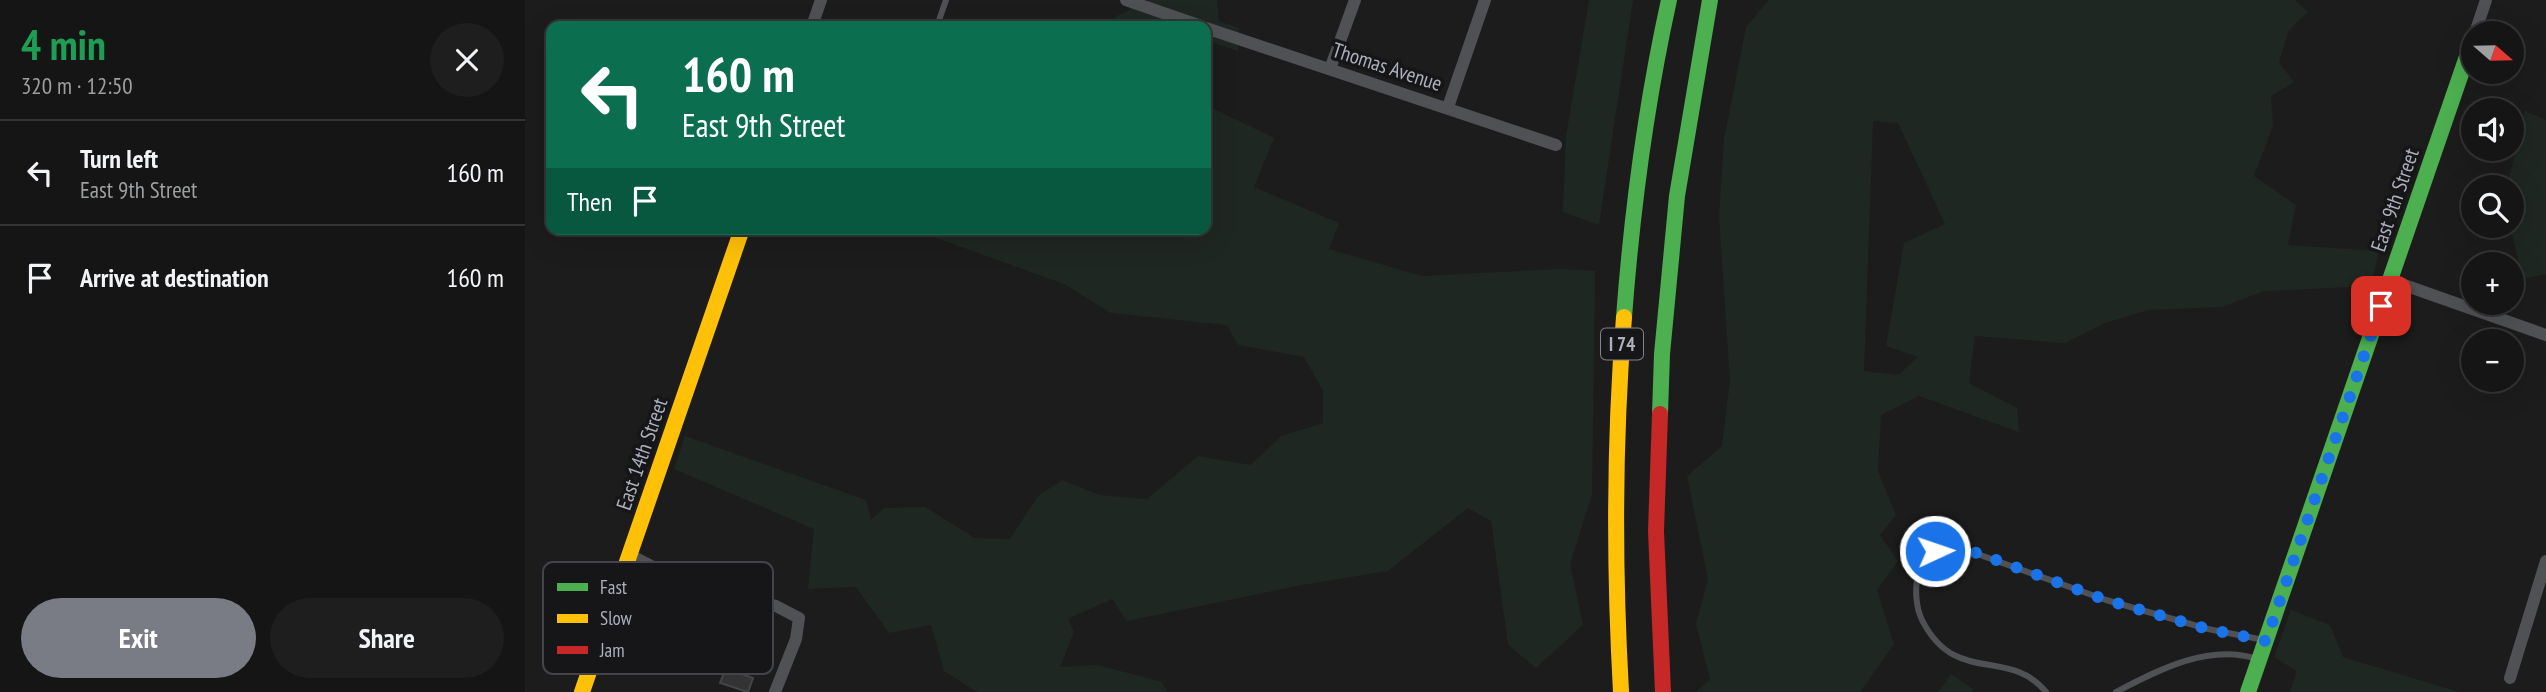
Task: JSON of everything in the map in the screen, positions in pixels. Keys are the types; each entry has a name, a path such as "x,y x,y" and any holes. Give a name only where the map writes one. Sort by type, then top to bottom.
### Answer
{"main road":[{"name":"I 74","path":"1621,692 1615,578 1617,404 1631,225 1660,40 1669,0"},
{"name":"I 74","path":"1663,692 1656,531 1662,354 1677,196 1710,0"},
{"name":"East 9th Street","path":"2248,692 2461,74"},
{"name":"East 14th Street","path":"627,562 740,235"},
{"name":"East 14th Street","path":"582,692 588,674"}],"street":[{"path":"814,21 821,0"},
{"name":"Thomas Avenue","path":"1126,0 1187,21"},
{"path":"1330,69 1355,0"},
{"path":"1448,107 1485,0"},
{"path":"2479,21 2486,0"},
{"name":"Thomas Avenue","path":"1211,29 1556,145"},
{"path":"2390,280 2546,335"},
{"path":"629,555 643,562"},
{"path":"2510,678 2546,561"},
{"path":"773,605 799,618 796,639 775,692"}],"lane":[{"path":"939,21 946,0"},
{"path":"2046,692 2032,679 2008,669 1955,658 1932,638 1920,615 1917,598 1917,578 1928,558 1945,547 1955,545 2106,600 2208,629 2266,641"},
{"path":"2116,692 2169,666 2204,656 2246,655 2259,660"}],"shaded area":[{"path":"1149,0 1217,0 1219,21 1239,28 1238,51 1211,42 1211,21 1107,21"},
{"path":"1589,0 1633,0 1599,225 1563,212 1566,136"},
{"path":"1769,0 2295,0 2308,12 2289,30 2279,62 2294,82 2271,96 2273,126 2254,176 2296,205 2288,245 2379,251 2371,286 2264,291 2222,307 2149,310 2105,323 2065,343 1975,336 1969,383 2017,408 2019,432 1919,396 1881,415 1878,471 1896,515 1880,535 1898,561 1877,590 1894,644 1860,692 1696,692 1710,679 1696,624 1708,579 1687,476 1722,446 1730,381 1719,216 1724,139 1746,27","holes":["1873,121 1898,123 1945,224 1904,243 1886,346 1918,357 1898,375 1864,371"]},
{"path":"1211,107 1274,138 1254,187 1339,223 1329,249 1422,276 1559,269 1595,271 1592,495 1570,564 1583,625 1536,668 1508,645 1491,521 1468,508 1388,571 1302,585 1127,621 1112,599 1068,619 1074,632 1060,667 1098,665 1162,682 1167,692 977,692 944,671 931,625 889,633 856,587 808,589 814,529 674,469 685,436 866,500 871,520 884,508 925,507 975,538 1010,539 1038,496 1062,480 1100,495 1147,499 1198,456 1251,465 1281,436 1323,423 1323,391 1304,357 1238,345 1227,325 1111,313 1064,284 931,236 1211,235"},
{"path":"2525,111 2546,120 2546,274 2524,279 2524,252 2516,252 2513,238 2524,238 2524,175 2510,175 2513,161 2524,161"},
{"path":"2291,610 2330,625 2343,657 2459,692 2290,692 2297,671 2274,657"},
{"path":"1951,674 1974,690 1938,692"}],"building":[{"path":"724,674 742,674 753,678 748,692 720,683"}],"traffic: fast":[{"path":"1624,317 1641,158 1653,78 1669,0"},
{"path":"1660,414 1662,354 1677,196 1710,0"},
{"path":"2248,692 2461,74"}],"traffic: slow":[{"path":"627,562 740,235"},
{"path":"1621,692 1616,505 1624,317"},
{"path":"582,692 588,674"}],"traffic: jam":[{"path":"1660,414 1656,531 1663,692"}],"route":[{"path":"1935,551 1955,545 2106,600 2208,629 2266,641 2381,306"}]}
